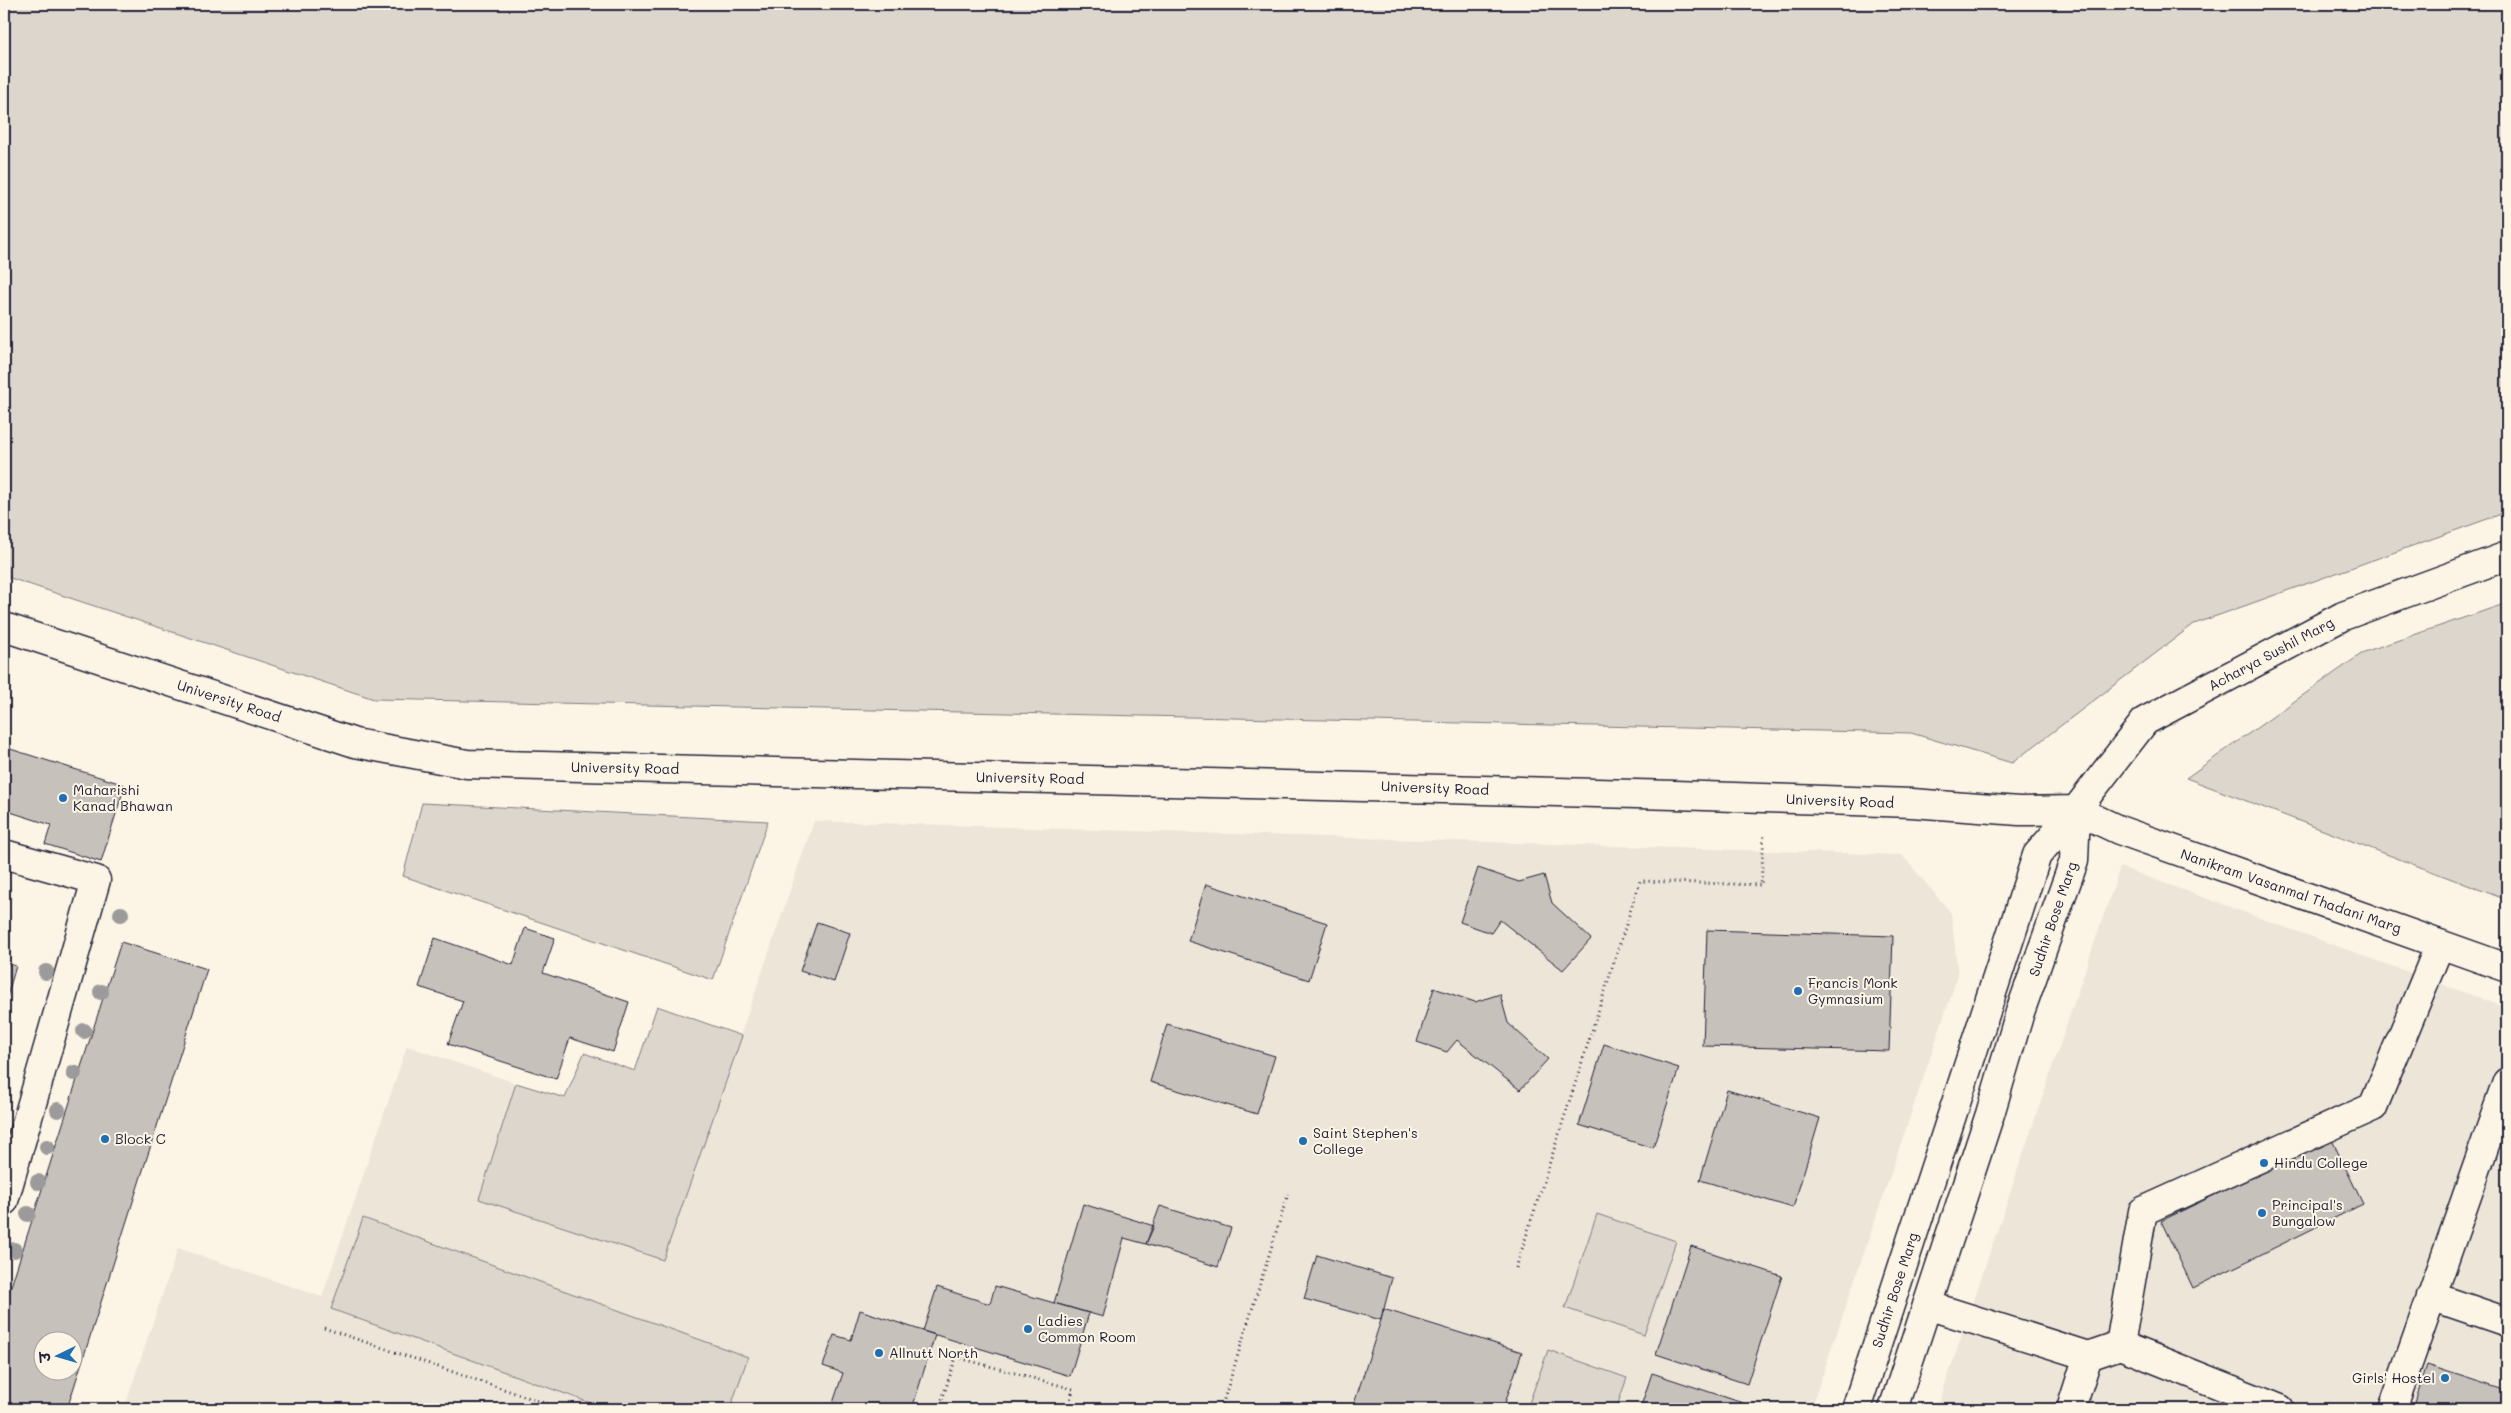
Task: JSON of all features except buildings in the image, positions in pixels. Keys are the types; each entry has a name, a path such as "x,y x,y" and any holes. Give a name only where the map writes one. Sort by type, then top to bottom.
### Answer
{"street":[{"name":"Acharya Sushil Marg","path":"2076,810 2145,721 2343,616 2507,556"},
{"name":"University Road","path":"4,627 355,743 467,764 1769,798 1912,803 2019,811 2076,810"},
{"name":"Nanikram Vasanmal Thadani Marg","path":"2076,810 2119,830 2507,968"},
{"name":"Sudhir Bose Marg","path":"1893,1409 2020,1012 2074,862 2076,810"},
{"name":"Sudhir Bose Marg","path":"1856,1409 2037,856 2076,810"},
{"path":"4,854 96,880 4,1201"},
{"path":"2120,1345 2144,1211 2373,1107 2440,944"},
{"path":"2392,1409 2507,1082"},
{"path":"2431,1296 2507,1322"},
{"path":"1927,1305 2088,1356 2120,1345 2280,1409"},
{"path":"2071,1409 2088,1356"}],"path":[{"path":"1516,1268 1640,882 1761,885 1762,850 1769,798"},
{"path":"1221,1409 1288,1194"},
{"path":"324,1328 562,1409"},
{"path":"940,1409 956,1357 1073,1389 1068,1409"}],"shaded area":[{"path":"4,4 2507,4 2507,512 2194,624 2012,763 1911,733 374,699 4,576"},
{"path":"2507,603 2507,900 2186,778 2364,652"},
{"path":"422,803 768,821 713,980 403,876"},
{"name":"Saint Stephen's College","path":"814,821 1902,855 1951,913 1958,975 1811,1409 124,1409 178,1248 322,1297 407,1046 516,1083 479,1199 663,1260"},
{"name":"Hindu College","path":"2120,867 2507,1008 2507,1409 1937,1409"},
{"path":"657,1006 742,1036 663,1260 479,1199 516,1083 565,1098 584,1053 635,1071"},
{"path":"1597,1214 1676,1241 1644,1335 1565,1308"},
{"path":"363,1218 748,1357 730,1409 607,1409 331,1309"},
{"path":"1548,1350 1627,1378 1616,1409 1527,1409"}],"place":[{"name":"Maharishi Kanad Bhawan","path":"63,798"},
{"name":"Francis Monk Gymnasium","path":"1798,991"},
{"name":"Block C","path":"105,1139"},
{"name":"Saint Stephen's College","path":"1303,1141"},
{"name":"Hindu College","path":"2264,1163"},
{"name":"Principal's Bungalow","path":"2262,1213"},
{"name":"Ladies Common Room","path":"1028,1329"},
{"name":"Allnutt North","path":"879,1353"},
{"name":"Girls' Hostel","path":"2445,1378"}]}
